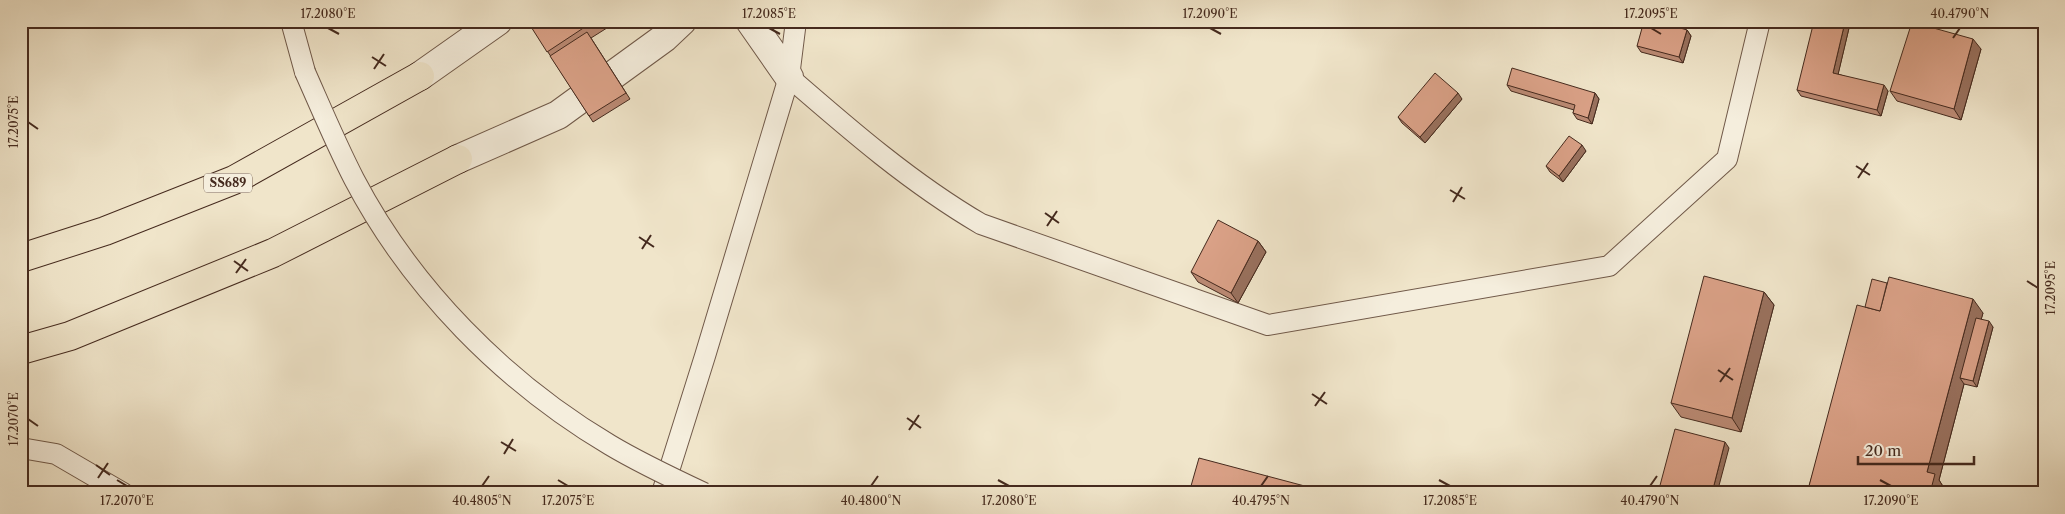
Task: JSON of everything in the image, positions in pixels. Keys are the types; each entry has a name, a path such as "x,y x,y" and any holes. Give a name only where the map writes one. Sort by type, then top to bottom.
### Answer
{"highway":[{"name":"SS689","path":"21,258 106,231 234,180 420,76"},
{"path":"21,358 273,253 458,159"},
{"path":"21,350 70,336"}],"street":[{"path":"420,76 498,21"},
{"path":"458,159 558,115 664,38 682,21"},
{"path":"750,21 789,78"}],"lane":[{"path":"291,21 305,72 354,179 381,226 436,299 517,380 567,417 609,445 704,493"},
{"path":"662,493 789,78 796,21"},
{"path":"789,78 871,148 945,203 981,224 1268,324 1609,266 1727,159 1760,21"},
{"path":"21,448 56,454 123,493"}],"building":[{"path":"529,21 594,21 547,52"},
{"path":"1644,21 1657,21 1687,30 1679,57 1637,46"},
{"path":"1814,21 1845,22 1833,73 1884,85 1877,110 1797,90"},
{"path":"1912,22 1973,39 1954,109 1890,91"},
{"path":"587,32 626,93 589,116 550,56"},
{"path":"1512,68 1595,93 1588,118 1573,113 1575,105 1507,85"},
{"path":"1435,73 1458,93 1420,137 1398,117"},
{"path":"1569,136 1582,145 1559,176 1546,166"},
{"path":"1218,220 1258,241 1231,293 1191,272"},
{"path":"1704,276 1764,292 1732,418 1671,403"},
{"path":"1889,277 1973,299 1927,472 1935,474 1930,493 1831,493 1809,486 1857,305 1880,311"},
{"path":"1872,279 1887,283 1880,311 1865,307"},
{"path":"1976,318 1989,321 1973,381 1960,378"},
{"path":"1675,429 1725,442 1712,493 1658,493"},
{"path":"1199,458 1331,493 1189,493"}]}
